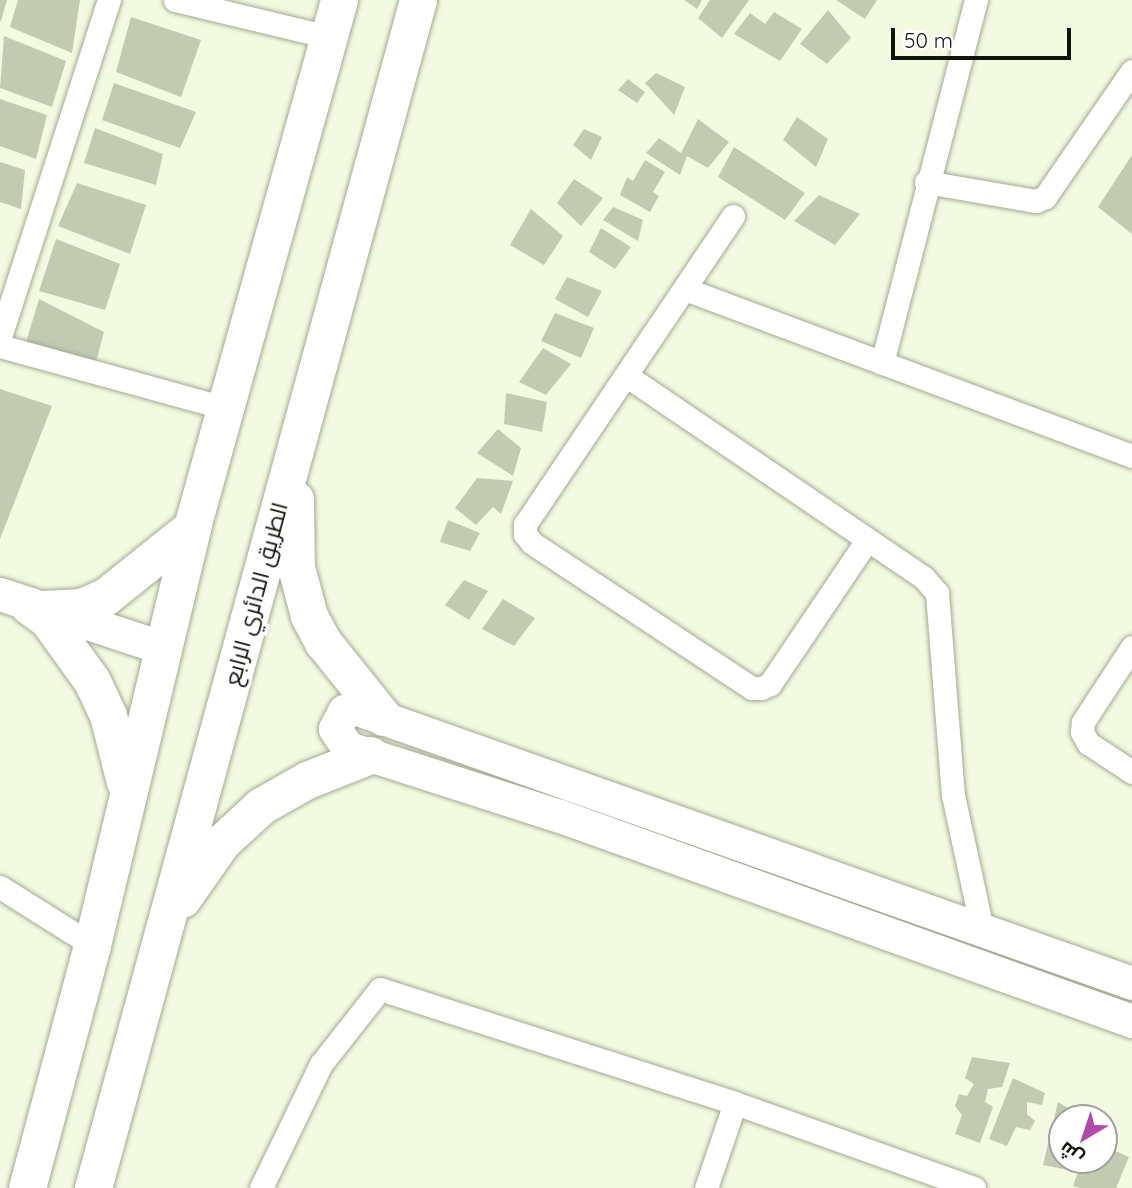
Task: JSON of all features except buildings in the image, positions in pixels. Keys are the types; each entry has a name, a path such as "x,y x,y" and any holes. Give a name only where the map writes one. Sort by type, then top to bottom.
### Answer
{"main road":[{"path":"27,1188 92,945 126,788 192,527 228,409 339,0"},
{"name":"الطريق الدائري الرابع","path":"93,1188 418,0"},
{"path":"297,438 293,537 301,593 323,642 383,717"},
{"path":"24,603 82,607 105,597 192,527"},
{"path":"24,603 48,620 92,681 107,715 126,788"},
{"path":"167,919 222,842 261,806 307,780 370,755"}],"street":[{"path":"0,337 109,0"},
{"path":"175,0 329,37"},
{"path":"882,363 926,182 976,0"},
{"path":"926,182 1036,201 1045,197 1132,71"},
{"path":"733,216 526,524 532,543 752,688 761,688 770,684 867,540"},
{"path":"685,289 1132,456"},
{"path":"0,346 228,409"},
{"path":"627,376 924,578 937,593 953,795 982,929"},
{"path":"24,603 163,648"},
{"path":"1132,648 1083,722 1082,732 1088,743 1132,772"},
{"path":"1132,983 355,708 344,710 335,729 348,748 560,816 1132,1021"},
{"path":"0,887 92,945"},
{"path":"261,1188 316,1074 380,989 735,1103 974,1188"},
{"path":"706,1188 735,1103"}]}
